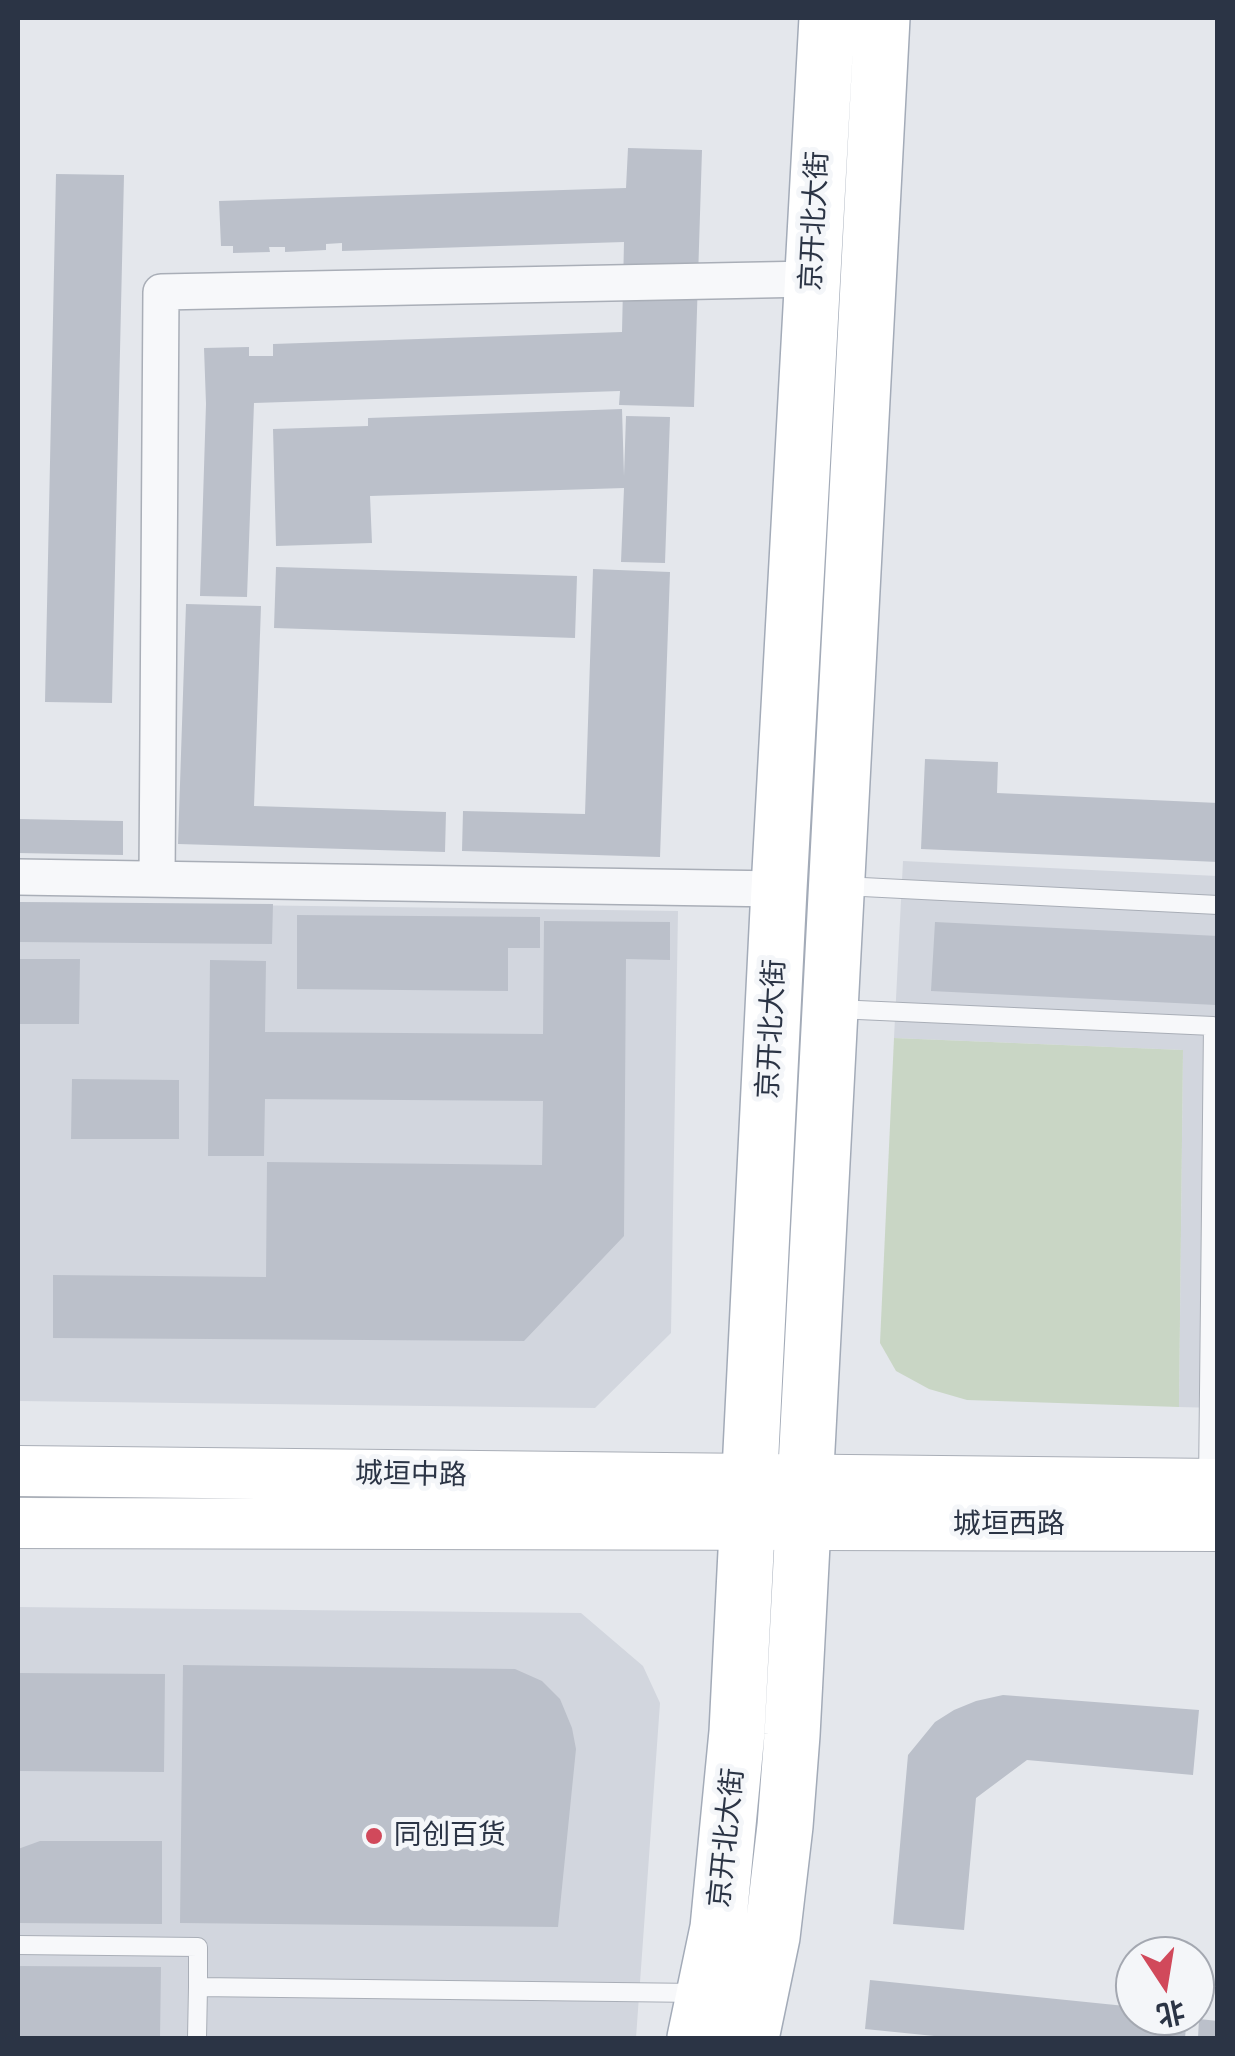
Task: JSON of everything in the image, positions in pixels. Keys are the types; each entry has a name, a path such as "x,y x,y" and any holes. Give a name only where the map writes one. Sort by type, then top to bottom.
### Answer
{"main road":[{"name":"京开北大街","path":"700,2016 718,1928 737,1732 826,18"},
{"name":"京开北大街","path":"751,2038 772,1937 792,1735 882,18"},
{"name":"城垣中路","path":"18,1471 748,1502"},
{"name":"城垣西路","path":"803,1502 1214,1498"},
{"name":"城垣中路","path":"18,1523 803,1502"}],"street":[{"path":"156,879 161,292 811,278"},
{"path":"18,877 779,889"}],"lane":[{"path":"835,885 1218,905"},
{"path":"828,1009 1213,1026 1214,1498"},
{"path":"18,1945 198,1947 197,2038"},
{"path":"198,1986 700,2016"}],"shaded area":[{"path":"903,861 1217,876 1217,1408 1179,1407 1183,1050 894,1038"},
{"path":"18,902 678,911 671,1333 595,1408 18,1401"},
{"path":"18,1607 581,1613 643,1666 660,1703 636,2038 18,2038"}],"green space":[{"path":"894,1038 1183,1050 1179,1407 967,1400 929,1389 896,1371 880,1343"}],"building":[{"path":"628,148 702,150 694,407 619,405 620,391 254,403 247,597 200,596 204,348 249,347 249,356 273,356 273,344 622,332 624,242 342,251 342,243 326,244 326,250 285,252 285,247 269,247 270,252 233,253 233,246 221,246 219,201 626,188"},
{"path":"56,174 124,175 112,703 45,702"},
{"path":"622,409 624,476 626,416 670,417 665,563 621,562 624,488 370,496 372,543 276,546 273,429 368,426 368,418"},
{"path":"276,567 577,576 575,638 274,628"},
{"path":"593,569 670,572 660,857 462,851 463,811 585,814"},
{"path":"186,604 261,606 254,806 446,812 445,852 178,844"},
{"path":"925,759 998,762 997,793 1218,803 1218,862 921,849"},
{"path":"18,819 123,821 123,855 18,853"},
{"path":"18,902 273,904 272,944 18,942"},
{"path":"297,915 540,917 540,948 508,948 508,991 297,989"},
{"path":"544,921 670,922 670,960 626,959 624,1236 524,1341 53,1338 53,1275 266,1277 267,1162 542,1165 543,1101 265,1099 264,1156 208,1156 210,960 266,961 265,1032 543,1034"},
{"path":"935,922 1218,936 1216,1005 931,991"},
{"path":"18,959 80,959 79,1024 18,1024"},
{"path":"72,1079 179,1080 179,1139 71,1139"},
{"name":"同创百货","path":"183,1665 515,1669 542,1681 560,1699 576,1749 558,1927 180,1923"},
{"path":"18,1673 165,1674 164,1772 18,1771"},
{"path":"1003,1695 1199,1710 1193,1775 1027,1760 976,1798 964,1930 893,1924 908,1755 935,1722 954,1710"},
{"path":"40,1841 162,1841 162,1924 18,1923 18,1849"},
{"path":"18,1966 161,1967 160,2038 18,2038"},
{"path":"870,1980 1115,2005 1115,2036 1185,2036 954,2038 865,2029"},
{"path":"1215,2021 1218,2021 1218,2038 1198,2038 1215,2036"}],"place":[{"name":"同创百货","path":"374,1836"}]}
